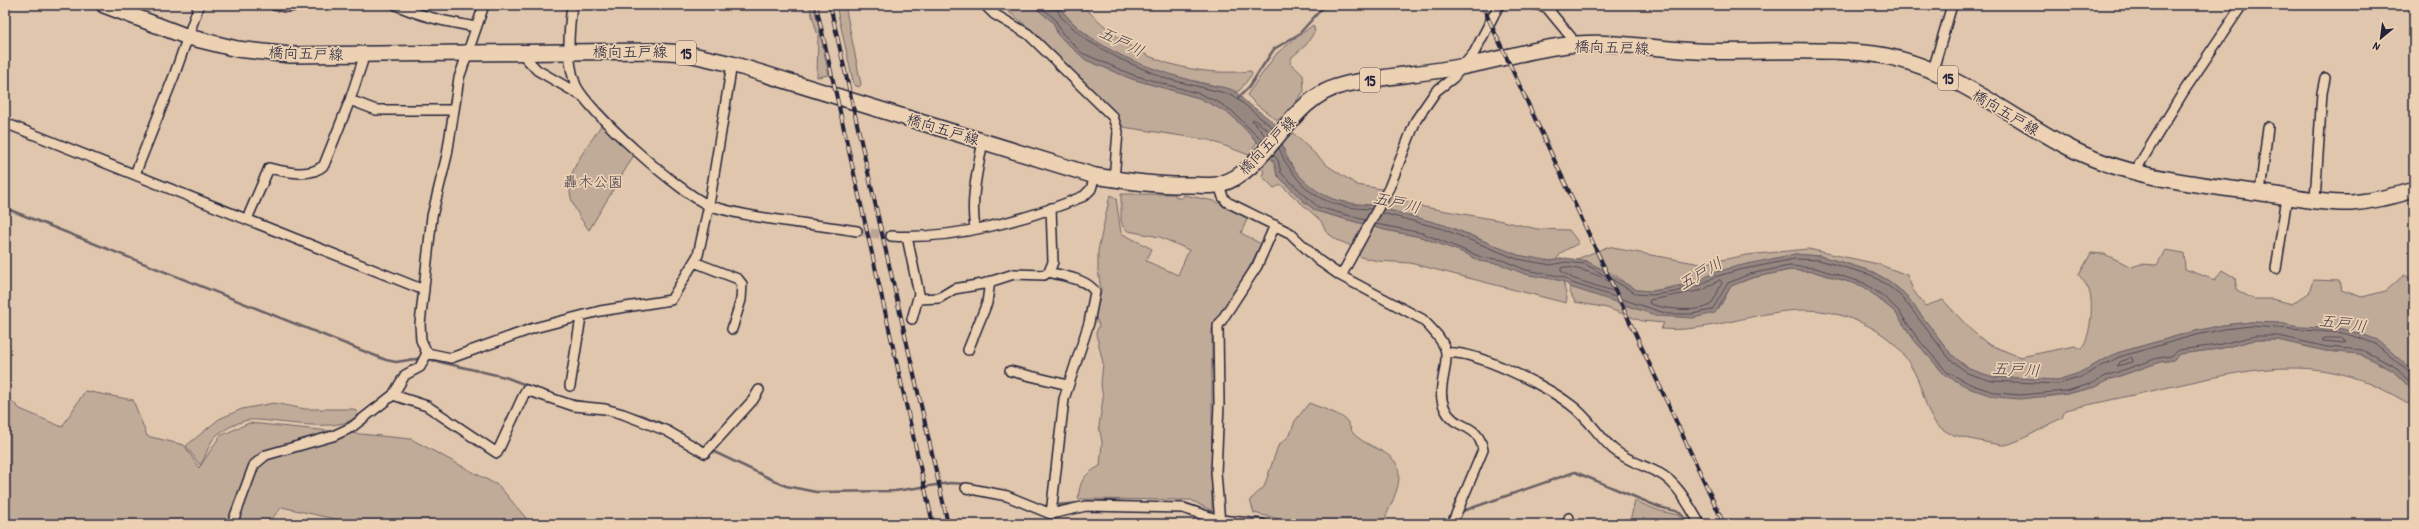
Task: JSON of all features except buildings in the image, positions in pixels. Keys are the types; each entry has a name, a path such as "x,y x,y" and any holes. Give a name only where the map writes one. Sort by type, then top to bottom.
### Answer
{"main road":[{"name":"橋向五戸線","path":"104,5 188,37 237,49 290,55 522,51 672,52 732,64 1095,176 1134,183 1178,186 1219,185 1234,178 1252,164 1304,105 1318,93 1340,85 1462,67 1571,44 1603,44 1668,50 1865,53 1897,58 1933,70 2084,155 2134,173 2287,197 2351,203 2396,196 2414,190"}],"street":[{"path":"136,174 199,5"},
{"path":"274,5 287,7 302,5"},
{"path":"396,5 413,13 438,20 476,27"},
{"path":"427,353 421,340 420,324 432,216 447,155 459,78 484,5"},
{"path":"572,5 568,33 572,72 582,96 650,164 709,205 734,212 857,231"},
{"path":"985,5 994,14 1028,34 1113,118 1118,132 1114,179"},
{"path":"1341,276 1389,188 1416,120 1436,91 1452,78 1474,53 1499,5"},
{"path":"1537,5 1550,6 1571,37 1571,44"},
{"path":"1933,70 1952,5"},
{"path":"2134,173 2184,91 2242,5"},
{"path":"522,51 524,56 537,70 559,81 574,94 582,96"},
{"path":"247,219 269,168 290,173 319,170 324,165 350,100 365,54"},
{"path":"427,353 451,358 463,356 478,347 534,328 626,306 671,300 698,255 709,205 732,64"},
{"path":"2315,200 2322,94 2325,78"},
{"path":"350,100 376,110 454,110"},
{"path":"5,122 424,290"},
{"path":"2260,193 2268,127"},
{"path":"975,228 974,208 977,172 983,141"},
{"path":"891,236 907,237 952,233 1051,208 1084,196 1091,189 1095,176"},
{"path":"1219,185 1223,197 1227,202 1290,233 1318,260 1341,276 1368,292 1422,319 1433,329 1446,353 1441,388 1445,410 1456,422 1477,433 1481,439 1483,450 1452,524"},
{"path":"2276,270 2287,197"},
{"path":"1049,272 1053,262 1051,208"},
{"path":"1219,522 1216,472 1218,326 1257,266 1275,225"},
{"path":"907,237 918,299 912,319"},
{"path":"694,262 738,279 742,284 741,300 732,329"},
{"path":"918,299 939,298 954,289 990,282 1014,274 1044,274 1049,272 1092,287 1095,292 1089,323 1068,385 1061,421 1051,514"},
{"path":"968,350 987,303 990,282"},
{"path":"570,386 581,317"},
{"path":"1446,353 1456,352 1471,356 1520,376 1571,405 1612,448 1623,457 1660,473 1674,484 1700,524"},
{"path":"232,524 254,465 266,455 333,436 352,427 393,395 405,375 420,367 427,353"},
{"path":"1010,371 1068,385"},
{"path":"393,395 427,406 497,453 526,390 574,406 605,409 623,414 667,431 705,453 753,400 759,390"},
{"path":"966,488 1007,496 1051,514 1086,506 1108,505 1183,508 1219,522 1262,524"}],"green space":[{"path":"809,5 814,5 829,75 817,77 818,36"},
{"path":"836,5 845,5 861,84 859,87 854,85"},
{"path":"1000,5 1032,5 1053,22 1058,35 1086,60 1132,79 1199,98 1216,106 1230,114 1257,142 1249,155 1209,140 1123,127 1117,116 1033,31"},
{"path":"1058,5 1081,5 1120,39 1149,56 1165,62 1199,70 1217,72 1251,71 1252,74 1240,90 1236,92 1153,69 1122,56 1092,38 1067,17"},
{"path":"1313,25 1315,31 1306,45 1292,57 1290,63 1303,75 1304,91 1285,116 1277,120 1257,105 1247,95 1277,53"},
{"name":"轟木公園","path":"602,124 634,155 589,230 578,214 572,200 570,187 576,164"},
{"path":"1293,133 1328,166 1357,185 1382,189 1410,203 1424,207 1503,221 1537,229 1569,230 1579,243 1562,252 1556,260 1536,260 1525,258 1456,229 1437,223 1373,206 1328,198 1309,187 1299,176 1290,162 1282,142"},
{"path":"1269,155 1274,162 1277,175 1316,211 1385,230 1421,237 1467,254 1479,261 1500,264 1525,274 1563,281 1567,298 1566,303 1410,263 1378,261 1361,257 1349,245 1337,240 1326,232 1321,221 1281,185 1274,188 1262,176 1264,171 1259,167"},
{"path":"1121,194 1175,194 1175,196 1181,199 1184,195 1214,201 1248,217 1241,233 1261,244 1237,292 1217,319 1212,329 1212,511 1191,500 1078,499 1083,479 1090,472 1100,466 1102,442 1099,426 1103,399 1101,384 1103,363 1096,333 1099,325 1095,316 1101,289 1098,270 1098,251 1110,195 1116,198 1121,233 1152,249 1146,261 1178,275 1189,250 1160,237 1128,231 1123,227 1121,220"},
{"path":"1607,247 1701,264 1747,255 1808,249 1878,264 1907,275 1913,290 1925,306 1943,300 1972,331 1988,344 2020,357 2075,346 2082,349 2085,344 2091,320 2091,302 2088,288 2079,275 2091,253 2104,254 2132,267 2141,264 2157,265 2165,250 2184,253 2185,269 2215,280 2222,270 2235,278 2237,290 2253,299 2273,299 2292,304 2309,293 2313,280 2339,281 2341,290 2362,297 2386,291 2404,275 2414,280 2414,372 2378,341 2364,335 2343,329 2299,327 2279,323 2251,322 2223,325 2191,332 2117,353 2079,373 2058,380 1993,377 1969,369 1951,354 1905,294 1889,281 1873,272 1820,256 1795,254 1712,273 1701,281 1652,291 1637,290 1627,285 1617,276 1586,261 1577,259"},
{"path":"1790,270 1815,272 1863,286 1895,312 1915,341 1945,375 2045,397 2067,394 2095,387 2108,380 2160,362 2173,360 2180,354 2218,349 2255,340 2278,340 2326,351 2360,354 2392,370 2414,392 2414,407 2394,395 2351,376 2309,369 2270,369 2231,374 2065,410 2062,418 2017,441 2010,444 2000,445 1951,434 1939,427 1929,413 1914,371 1898,348 1879,332 1854,320 1840,315 1817,311 1795,310 1706,326 1684,329 1661,329 1664,323 1642,321 1607,308 1575,302 1569,290 1570,287 1603,296 1636,309 1721,305 1731,286 1752,278"},
{"path":"85,391 133,400 147,436 184,445 199,468 220,436 249,423 411,439 499,486 531,524 356,524 282,507 267,524 5,524 5,394 20,409 62,427"},
{"path":"274,403 305,409 354,409 358,413 351,420 340,424 308,425 259,420 241,422 215,437 200,465 186,446 219,419 242,409"},
{"path":"1309,403 1343,417 1347,421 1353,433 1366,443 1388,455 1398,466 1398,486 1383,524 1300,524 1254,513 1250,500 1264,487 1278,446 1290,435 1295,421"},
{"path":"1635,501 1660,511 1678,515 1686,524 1629,524"}],"water":[{"path":"1032,5 1058,5 1071,21 1086,35 1104,47 1144,65 1204,84 1233,90 1276,125 1280,132 1286,157 1302,178 1321,193 1333,199 1357,205 1371,205 1444,225 1518,255 1551,261 1565,258 1586,261 1637,290 1652,291 1674,288 1700,281 1712,273 1795,254 1820,256 1873,272 1889,281 1905,294 1951,354 1969,369 1993,377 2058,380 2079,373 2117,353 2191,332 2223,325 2251,322 2279,323 2299,327 2343,329 2378,340 2414,372 2414,392 2392,370 2360,354 2326,351 2278,340 2255,340 2218,349 2180,354 2173,360 2160,362 2108,380 2095,387 2067,394 2020,399 1996,397 1971,389 1945,375 1915,341 1895,312 1863,286 1815,272 1790,270 1751,278 1731,286 1715,313 1693,318 1658,316 1570,287 1563,281 1525,274 1500,264 1479,261 1467,254 1421,237 1385,230 1316,211 1303,201 1277,175 1274,162 1248,131 1230,114 1199,98 1132,79 1086,60 1058,35 1053,22"}],"waterway":[{"path":"1238,98 1249,87 1274,49 1299,34 1325,5"},
{"path":"5,208 386,360 396,362 422,358"},
{"path":"427,359 505,377 534,388"},
{"path":"565,399 610,407 638,414 652,419 680,433"},
{"path":"710,450 786,486 816,492 895,491 950,483 966,484"},
{"path":"1460,512 1575,472 1659,507 1679,512 1690,524"},
{"path":"1043,506 1107,501 1136,503"},
{"path":"1173,503 1184,503 1204,510"},
{"path":"1221,515 1235,517"},
{"path":"1441,524 1451,518"},
{"path":"1262,521 1283,524"}],"tunnel":[{"path":"857,231 891,236"}],"railway":[{"path":"816,5 933,524"},
{"path":"830,5 948,524"},
{"path":"1482,5 1724,524"}],"water label":[{"name":"五戸川","path":"1122,41"},
{"name":"五戸川","path":"1397,202"},
{"name":"五戸川","path":"1700,273"},
{"name":"五戸川","path":"2343,323"},
{"name":"五戸川","path":"2016,369"}]}
